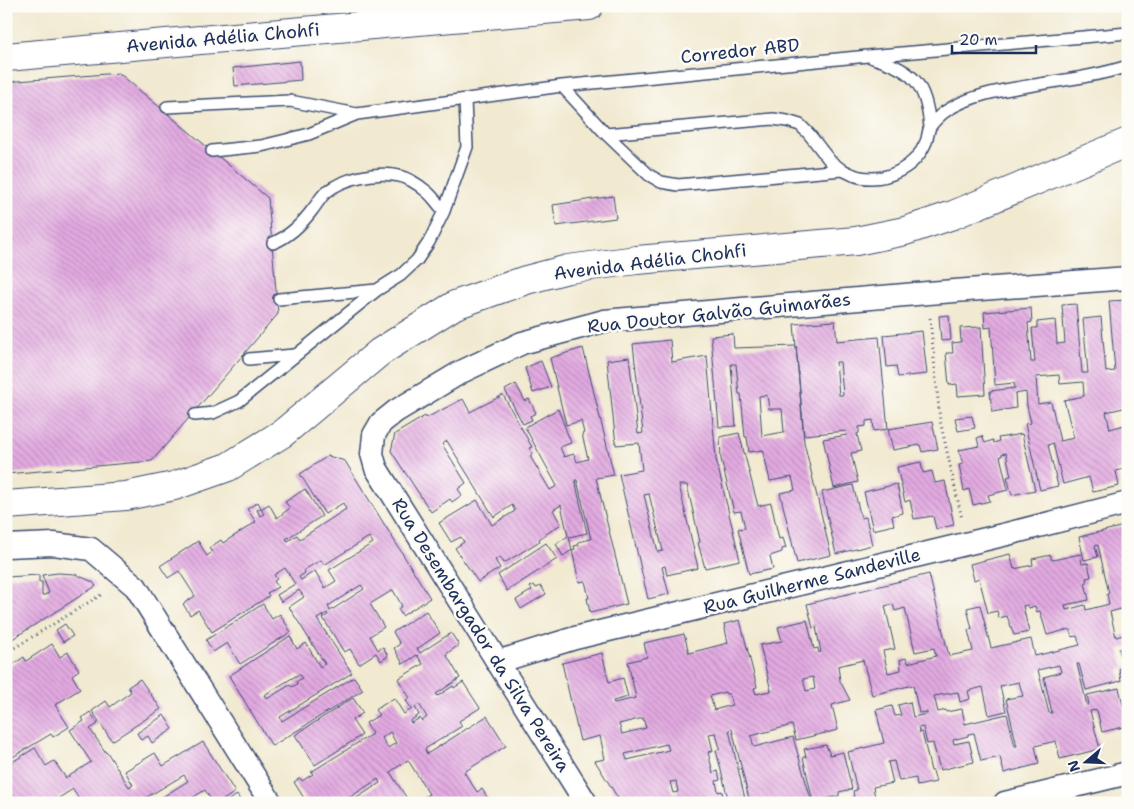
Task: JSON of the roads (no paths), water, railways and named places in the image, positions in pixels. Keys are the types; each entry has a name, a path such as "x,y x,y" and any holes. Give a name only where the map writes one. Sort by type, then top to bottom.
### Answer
{"highway":[{"name":"Avenida Adélia Chohfi","path":"6,57 403,14 590,6"},
{"name":"Avenida Adélia Chohfi","path":"6,505 126,496 174,486 228,467 283,433 380,352 455,306 526,280 568,269 856,241 905,231 953,215 1128,142"}],"street":[{"name":"Rua Doutor Galvão Guimarães","path":"376,468 372,454 374,434 381,423 396,411 460,372 522,343 604,321 1128,278"},
{"name":"Rua Desembargador da Silva Pereira","path":"376,468 586,803"},
{"name":"Rua Guilherme Sandeville","path":"497,662 575,638 1128,503"},
{"path":"6,546 54,544 91,549 136,586 271,803"},
{"path":"1005,803 1128,773"}],"lane":[{"name":"Corredor ABD","path":"212,151 262,146 291,139 309,134 357,114 562,86 1128,33"},
{"path":"606,134 773,119 800,125 830,161 842,170 859,177 876,178 892,174 906,167 918,156 926,142 930,127 928,107 924,94 917,82 890,63 868,56"},
{"path":"930,127 944,112 978,96 1089,76 1128,66"},
{"path":"562,86 606,134 649,175 661,182 678,185 842,170"},
{"name":"Corredor ABD","path":"167,107 290,100 357,114"},
{"path":"195,415 213,412 239,401 376,290 401,275 417,260 429,242 444,211 468,147 465,100"},
{"path":"273,244 286,238 295,230 308,217 325,193 341,184 359,178 377,175 400,176 428,192 444,211"},
{"path":"279,299 376,290"},
{"path":"248,359 294,356"}]}
